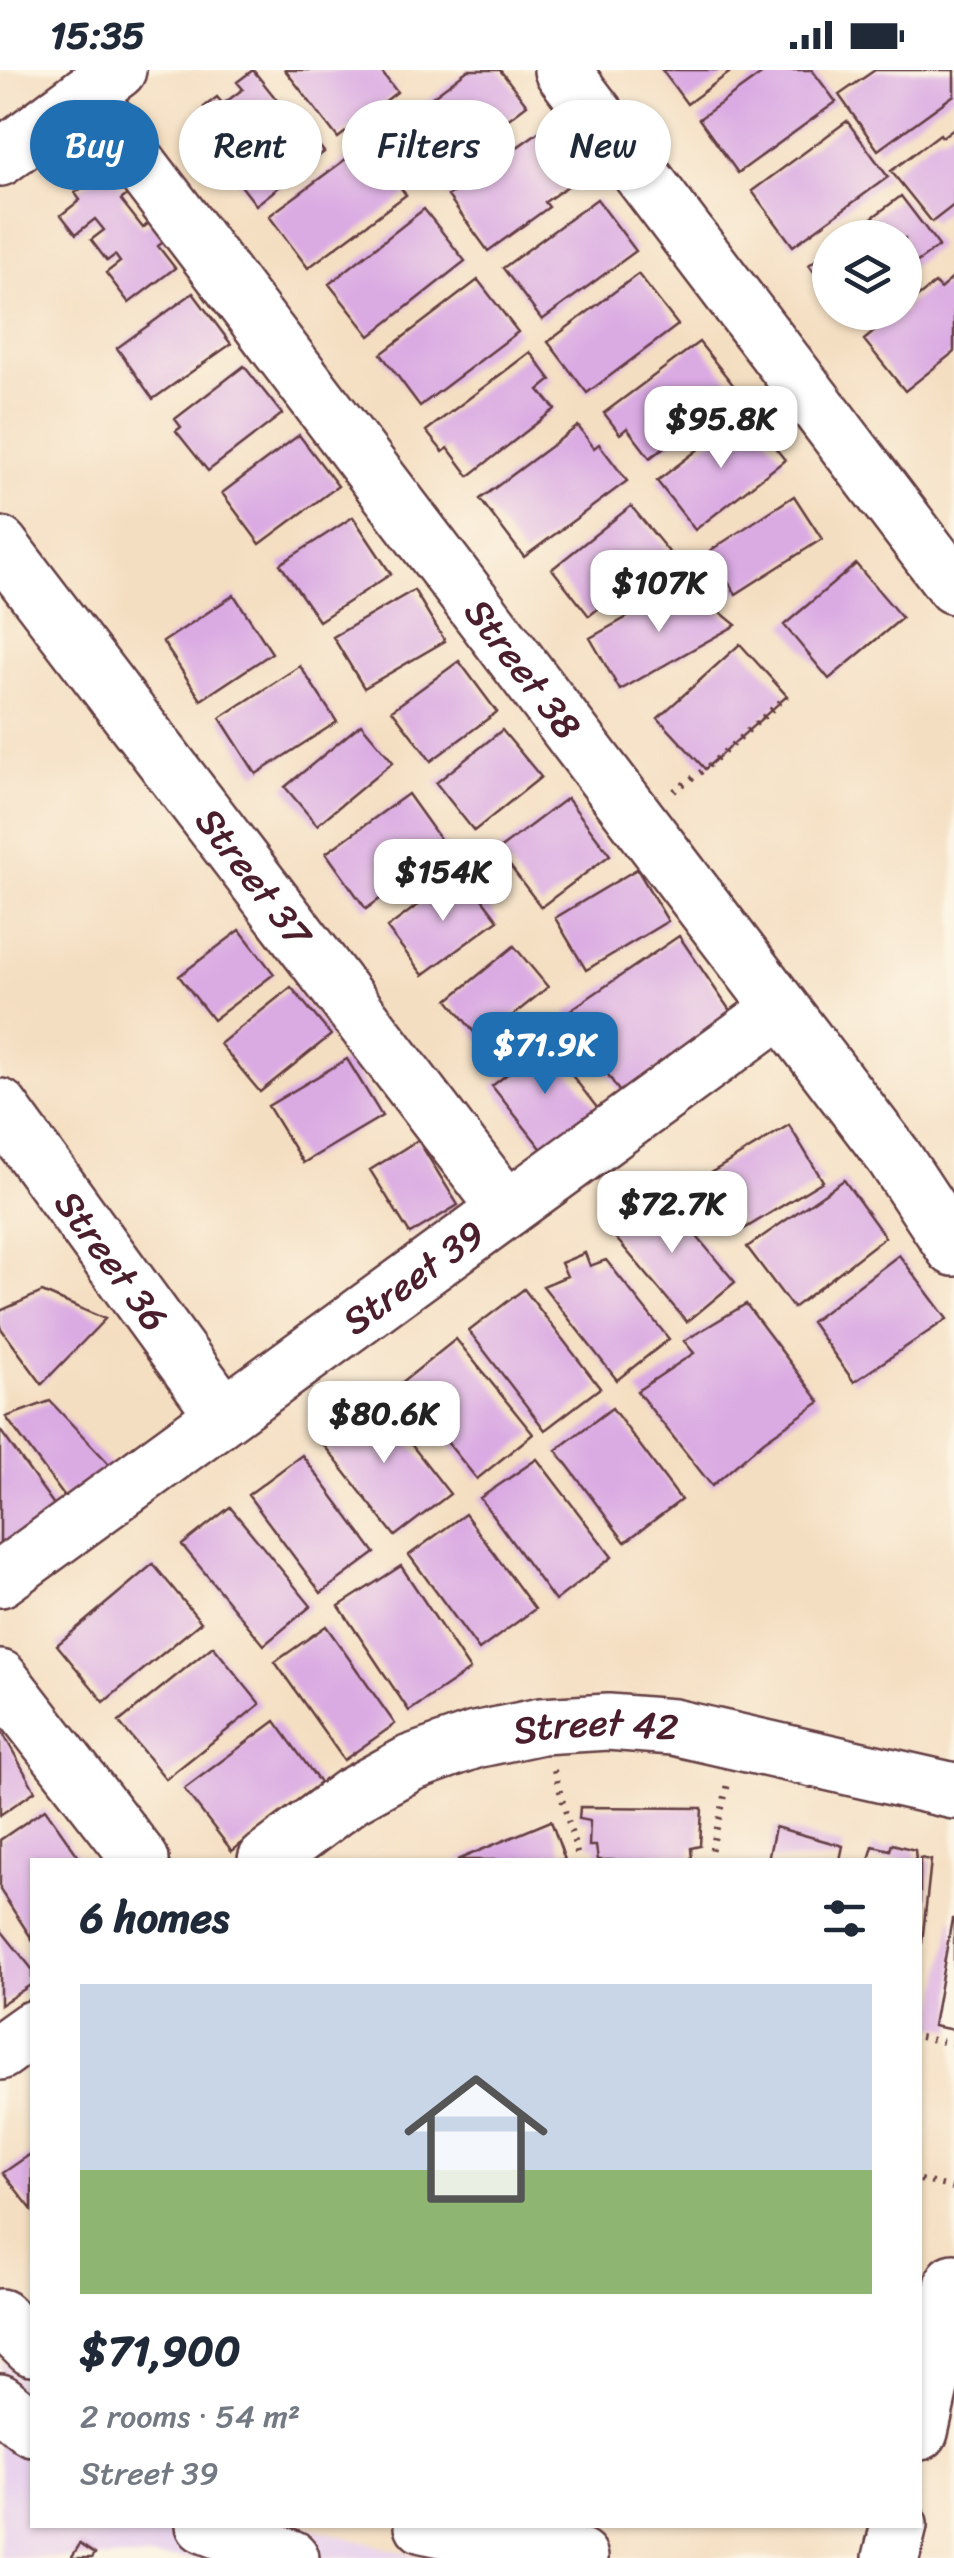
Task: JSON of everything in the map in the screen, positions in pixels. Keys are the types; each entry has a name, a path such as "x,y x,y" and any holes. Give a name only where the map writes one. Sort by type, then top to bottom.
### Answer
{"street":[{"path":"562,70 954,586"},
{"path":"0,158 102,82"},
{"name":"Street 38","path":"102,82 636,818 894,1157 954,1248"},
{"name":"Street 37","path":"0,545 507,1210"},
{"name":"Street 39","path":"0,1578 782,1009"},
{"name":"Street 36","path":"0,1107 224,1415"},
{"path":"0,1678 140,1858"},
{"name":"Street 42","path":"269,1858 352,1796 412,1763 475,1740 541,1726 608,1722 674,1727 954,1791"},
{"path":"0,2052 30,2030"},
{"path":"922,2423 954,2282"},
{"path":"0,2317 30,2346"},
{"path":"0,2402 30,2426"},
{"path":"212,2528 290,2558"},
{"path":"437,2528 580,2558"},
{"path":"892,2558 898,2528"}],"path":[{"path":"636,818 705,769 786,696"},
{"path":"541,1726 578,1858"},
{"path":"709,1858 738,1742"},
{"path":"922,2037 954,2044"},
{"path":"922,2180 954,2188"}],"shaded area":[{"path":"0,2359 30,2385 30,2528 311,2528 425,2558 0,2558"}],"building":[{"path":"253,70 277,100 228,100 243,89 237,82"},
{"path":"285,70 380,70 397,92 387,100 342,100 342,135 338,138 322,117 322,100 308,100"},
{"path":"468,70 500,70 527,105 515,114 515,100 428,100"},
{"path":"662,70 733,70 687,104"},
{"path":"767,70 812,70 836,102 738,173 699,119"},
{"path":"875,70 954,70 954,95 878,150 839,95"},
{"path":"847,121 888,177 829,220 812,220 812,232 793,246 752,191"},
{"path":"954,128 954,205 932,222 891,171"},
{"path":"535,135 535,190 562,190 545,202 549,207 488,251 448,196 456,190 515,190 515,149"},
{"path":"342,162 342,190 402,190 406,195 308,268 269,216 304,190 322,190 322,177"},
{"path":"123,190 127,195 121,200 143,228 151,221 166,240 158,246 175,268 129,303 106,273 120,262 115,255 107,261 91,240 104,230 95,219 76,234 61,215 80,200 75,193"},
{"path":"244,190 275,190 256,205"},
{"path":"901,196 919,220 869,220"},
{"path":"597,199 636,251 542,320 503,268"},
{"path":"424,209 465,261 370,336 329,284"},
{"path":"922,224 939,246 922,258"},
{"path":"638,274 678,325 587,393 548,342"},
{"path":"954,277 954,352 905,391 864,340 876,330 922,330 922,293 935,283 940,289"},
{"path":"478,280 518,332 420,406 381,354"},
{"path":"193,293 231,344 153,399 117,348"},
{"path":"699,342 738,391 650,458 627,428 620,434 604,413"},
{"path":"530,352 551,380 539,390 555,409 469,476 448,448 443,452 426,431"},
{"path":"244,366 282,414 208,471 176,431 181,427 175,419"},
{"path":"747,412 785,460 695,530 657,481"},
{"path":"578,426 594,448 599,444 627,481 524,557 480,499"},
{"path":"299,435 338,486 260,544 222,493"},
{"path":"794,496 822,539 736,594 708,552"},
{"path":"631,506 669,552 589,616 552,569"},
{"path":"353,517 391,574 319,621 280,564"},
{"path":"856,564 902,618 829,679 784,625"},
{"path":"686,584 736,625 620,690 590,638"},
{"path":"414,590 445,641 364,688 333,637"},
{"path":"234,595 272,653 201,700 163,642"},
{"path":"740,644 787,696 705,769 658,718"},
{"path":"459,661 497,712 431,761 392,710"},
{"path":"300,666 337,722 256,774 220,718"},
{"path":"361,724 393,762 317,825 285,787"},
{"path":"502,730 541,777 474,831 436,783"},
{"path":"408,794 448,850 366,909 326,853"},
{"path":"567,798 610,855 541,907 498,850"},
{"path":"637,869 668,921 586,970 555,918"},
{"path":"462,872 498,920 423,975 387,928"},
{"path":"240,930 274,974 213,1020 179,976"},
{"path":"679,936 735,1018 621,1094 566,1013"},
{"path":"514,946 548,987 481,1041 448,1000"},
{"path":"291,987 331,1035 260,1092 220,1044"},
{"path":"547,1043 598,1109 544,1152 492,1086"},
{"path":"347,1059 382,1116 303,1163 268,1106"},
{"path":"789,1125 823,1181 744,1229 709,1174"},
{"path":"418,1140 458,1205 410,1234 370,1170"},
{"path":"844,1180 885,1237 793,1308 747,1247"},
{"path":"658,1190 735,1282 687,1322 609,1230"},
{"path":"585,1253 590,1266 606,1260 669,1339 617,1380 543,1286 567,1276 561,1263"},
{"path":"899,1255 947,1319 854,1382 811,1322"},
{"path":"524,1289 600,1388 545,1430 469,1331"},
{"path":"42,1292 105,1319 42,1384 0,1327 0,1311"},
{"path":"746,1304 820,1402 764,1441 712,1486 637,1391 694,1353 684,1341"},
{"path":"456,1339 533,1434 477,1479 400,1384"},
{"path":"374,1397 450,1494 395,1536 319,1439"},
{"path":"50,1401 112,1467 72,1507 6,1417"},
{"path":"612,1408 681,1500 625,1542 556,1450"},
{"path":"0,1430 65,1520 0,1561"},
{"path":"302,1455 375,1553 321,1593 248,1495"},
{"path":"537,1459 612,1557 555,1601 480,1498"},
{"path":"230,1507 311,1606 264,1645 182,1545"},
{"path":"465,1514 535,1609 479,1650 409,1555"},
{"path":"153,1564 201,1622 104,1702 57,1645"},
{"path":"401,1566 470,1670 409,1711 339,1606"},
{"path":"326,1626 395,1724 344,1760 275,1662"},
{"path":"213,1646 260,1704 166,1779 119,1722"},
{"path":"275,1721 320,1783 232,1851 184,1789"},
{"path":"0,1728 35,1791 0,1815"},
{"path":"580,1807 702,1808 700,1846 691,1848 692,1858 598,1858 596,1846 589,1846 590,1821 579,1819"},
{"path":"45,1809 80,1858 30,1858 30,1936 0,1890 0,1840"},
{"path":"551,1821 564,1858 462,1858"},
{"path":"775,1827 843,1846 840,1858 768,1858"},
{"path":"892,1844 915,1850 916,1858 870,1858 873,1846 890,1850"},
{"path":"922,1858 931,1860 922,1943"},
{"path":"954,1919 954,2030 933,2026"},
{"path":"0,1929 30,1966 30,1985 0,2005"},
{"path":"30,2154 30,2207 3,2173"},
{"path":"80,2544 95,2554 92,2558 71,2558"}]}
